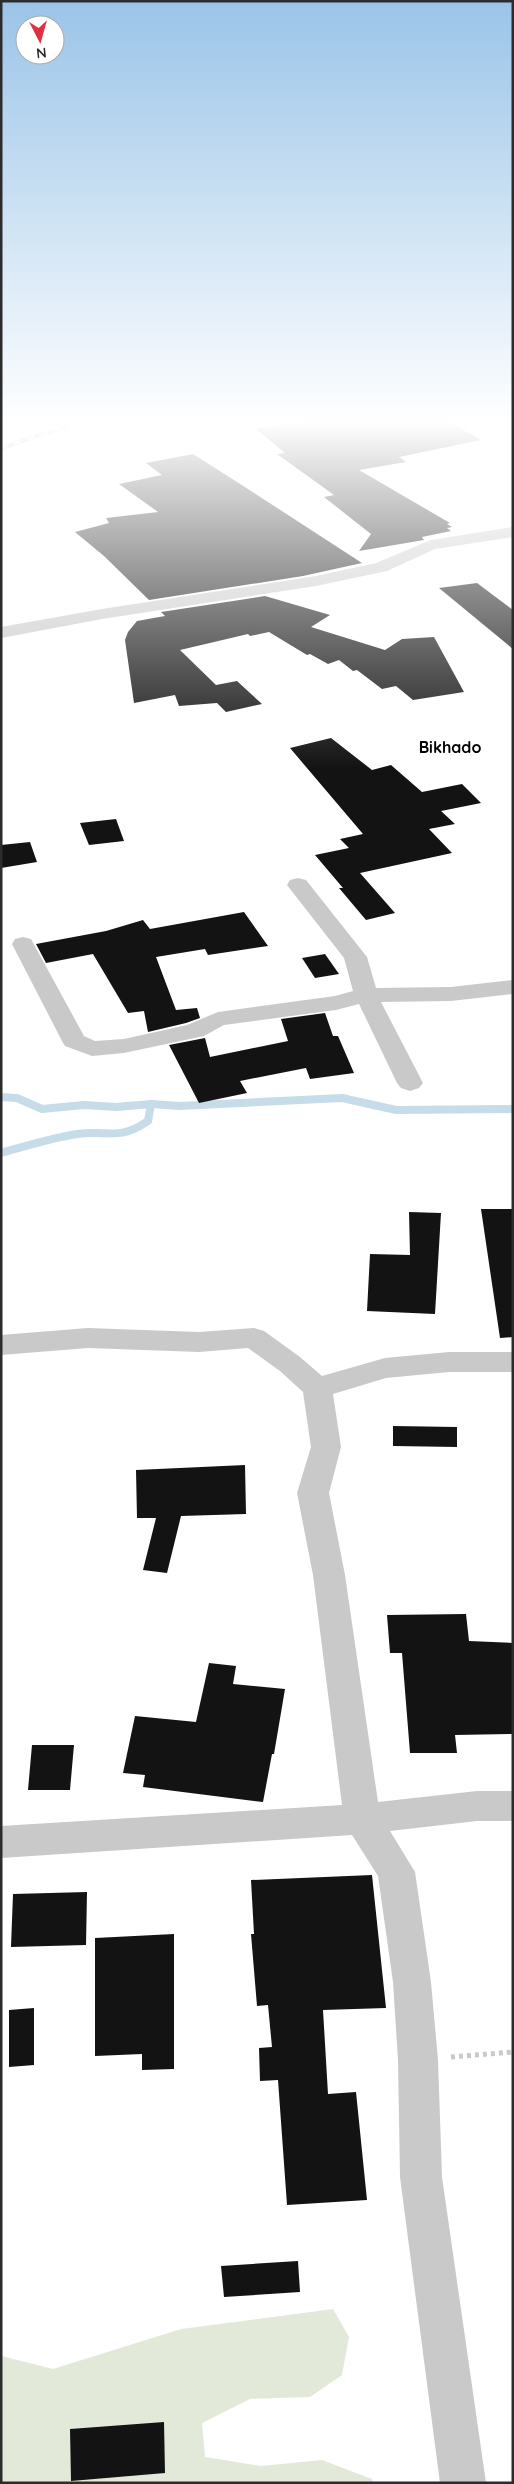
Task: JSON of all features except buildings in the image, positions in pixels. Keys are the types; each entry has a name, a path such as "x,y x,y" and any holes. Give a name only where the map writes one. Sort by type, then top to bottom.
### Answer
{"street":[{"path":"1,633 112,613 316,581 381,567 431,545 488,536"},
{"path":"298,885 355,957 366,995 410,1082"},
{"path":"23,944 74,1041 92,1049 124,1046 195,1031 218,1019 336,1003 366,995 451,994 513,987"},
{"path":"1,1346 88,1338 199,1342 254,1338 290,1364 316,1388 326,1447 313,1493 330,1575 362,1819 396,1872 412,1982 418,2060 421,2177 463,2483"},
{"path":"316,1388 385,1368 450,1362 513,1362"},
{"path":"1,1842 362,1819 477,1806 513,1806"}],"path":[{"path":"418,2060 513,2052"}],"green space":[{"path":"333,2309 349,2337 342,2375 310,2397 250,2399 202,2423 205,2457 261,2466 322,2460 372,2479 373,2483 1,2483 1,2356 53,2369 181,2329"}],"waterway":[{"path":"1,1097 17,1098 42,1109 84,1105 116,1107 151,1104"},
{"path":"151,1104 180,1106 342,1098 396,1110 513,1109"},
{"path":"1,1153 77,1134 113,1134 129,1131 148,1121 151,1104"}],"district":[{"name":"Bikhado","path":"450,747"}]}
